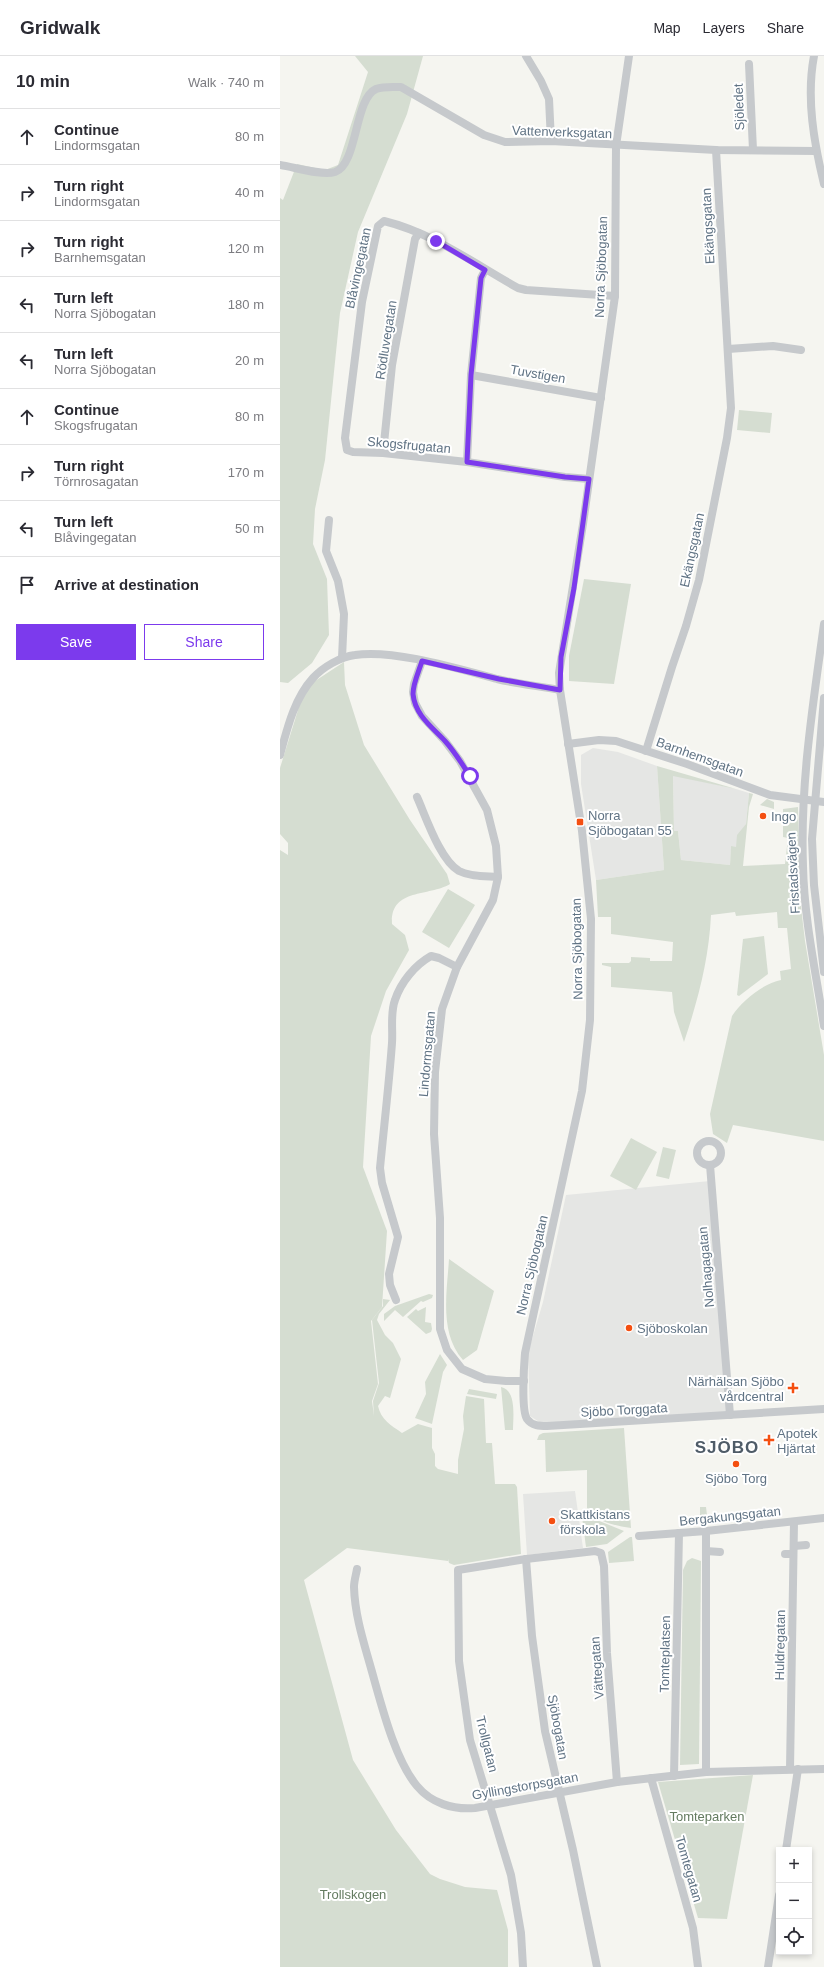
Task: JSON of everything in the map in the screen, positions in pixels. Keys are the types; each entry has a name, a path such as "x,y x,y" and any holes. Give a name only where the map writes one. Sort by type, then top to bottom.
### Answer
{"street":[{"path":"526,56 541,81 549,99 551,141"},
{"name":"Norra Sjöbogatan","path":"526,1416 524,1380 526,1346 582,1091 590,1020 591,919 582,831 560,690 561,657 574,588 615,296 616,146 629,56"},
{"path":"814,56 812,108 816,151 824,184"},
{"name":"Sjöledet","path":"749,64 753,150"},
{"name":"Vattenverksgatan","path":"280,165 322,172 335,172 345,164 366,99 376,89 386,87 401,87 484,135 505,142 551,141 616,146 716,150 816,151"},
{"name":"Ekängsgatan","path":"646,751 686,626 708,533 731,408 716,150"},
{"name":"Blåvingegatan","path":"347,450 345,438 360,317 378,226 384,221 419,233 436,241 518,288 526,290 615,296"},
{"name":"Rödluvegatan","path":"383,453 392,365 415,240 419,233"},
{"path":"467,462 471,375 481,278 485,270"},
{"path":"728,349 773,346 801,350"},
{"name":"Tuvstigen","path":"471,375 601,398"},
{"name":"Skogsfrugatan","path":"347,450 353,452 383,453 467,462 565,477 589,479"},
{"path":"329,520 326,550 338,581 344,614 342,658"},
{"name":"Fristadsvägen","path":"824,624 812,712 804,799 802,842 805,898 824,1026"},
{"path":"280,755 297,703 303,690 318,674 342,658 356,655 393,655 499,679 560,690"},
{"name":"Lindormsgatan","path":"422,661 414,684 413,692 415,703 422,716 445,741 460,761 487,810 496,846 498,876 493,900 456,967 442,1009 435,1072 434,1134 440,1218 440,1329 447,1350 462,1369 485,1379 506,1381 524,1380"},
{"name":"Fristadsvägen","path":"824,698 812,839 814,885 824,972"},
{"name":"Barnhemsgatan","path":"568,744 608,739 770,795 824,802"},
{"path":"417,797 445,856 452,866 468,874 498,876"},
{"path":"396,1300 390,1285 389,1274 398,1237 382,1183 380,1168 392,1041 392,1014 394,1000 404,982 421,962 431,956 439,958 456,967"},
{"name":"Nolhagagatan","path":"710,1165 730,1415"},
{"name":"Sjöbo Torggata","path":"526,1416 532,1423 547,1426 824,1409"},
{"name":"Bergakungsgatan","path":"639,1536 706,1532 824,1518"},
{"name":"Huldregatan","path":"786,1847 794,1769 791,1552 794,1522"},
{"path":"706,1532 706,1772"},
{"name":"Tomteplatsen","path":"674,1776 679,1533"},
{"path":"791,1552 806,1545"},
{"name":"Vättegatan","path":"526,1559 596,1551 601,1553 604,1566 607,1653 617,1782"},
{"path":"706,1551 720,1552"},
{"name":"Trollgatan","path":"523,1967 521,1933 511,1875 491,1804 470,1740 459,1661 458,1570 526,1559"},
{"name":"Sjöbogatan","path":"526,1559 532,1636 545,1731 573,1850 597,1967"},
{"name":"Gyllingstorpsgatan","path":"357,1569 354,1586 360,1631 388,1727 408,1773 417,1786 430,1798 447,1806 463,1809 617,1782 706,1772 794,1769 824,1770"},
{"name":"Tomtegatan","path":"651,1778 693,1928 698,1967"},
{"path":"768,1967 776,1915"}],"shaded area":[{"path":"593,748 618,752 657,766 664,870 596,880 581,784 581,755"},
{"path":"673,775 749,793 746,824 736,847 731,847 730,865 681,860 678,831 674,831"},
{"name":"Sjöboskolan","path":"710,1181 729,1412 541,1423 530,1416 528,1353 543,1302 566,1195"},
{"name":"Skattkistans förskola","path":"575,1491 583,1548 527,1555 523,1494"}],"green space":[{"path":"355,56 423,56 407,114 358,232 340,313 325,460 315,509 313,544 327,579 329,635 312,663 288,683 280,682 280,198 283,200 297,164 325,170 338,165 368,72"},
{"path":"739,410 772,413 770,433 737,430"},
{"path":"584,579 631,584 614,684 569,681 569,656"},
{"name":"Trollskogen","path":"344,662 345,685 364,745 410,820 447,874 450,884 441,888 412,895 397,904 393,912 392,924 405,935 409,950 386,991 371,1036 363,1167 387,1231 382,1307 371,1321 378,1384 372,1401 374,1416 373,1401 379,1383 372,1320 383,1306 383,1299 390,1300 379,1314 377,1320 385,1335 393,1343 401,1359 390,1398 385,1396 378,1406 381,1415 387,1422 402,1433 418,1424 432,1428 432,1448 435,1454 435,1466 438,1469 458,1474 458,1460 464,1429 463,1416 466,1396 484,1399 486,1443 492,1443 495,1484 515,1484 517,1487 521,1554 454,1565 449,1563 448,1559 448,1561 347,1548 304,1580 353,1760 396,1830 430,1874 440,1879 465,1887 497,1890 508,1930 508,1967 280,1967 280,850 288,855 288,843 280,834 280,768 303,694 315,681"},
{"path":"657,766 736,789 673,776 674,831 678,831 681,860 730,865 731,846 736,847 737,835 746,824 749,793 753,794 749,807 743,866 785,864 788,838 783,837 783,809 798,807 801,907 805,941 824,1055 824,1141 733,1125 727,1143 713,1134 710,1114 732,1016 736,1010 753,994 767,985 781,980 780,971 791,969 787,928 778,928 777,912 736,916 735,912 711,915 708,948 702,979 684,1042 674,1012 672,992 611,987 611,967 602,965 602,963 629,963 631,961 631,957 650,958 650,961 672,961 673,942 611,934 611,917 598,917 596,880 664,870"},
{"path":"767,799 774,802 774,809 760,805"},
{"path":"448,889 475,905 449,948 422,932"},
{"path":"764,936 768,974 739,996 737,995 743,939"},
{"path":"631,1138 657,1152 636,1190 610,1176"},
{"path":"663,1147 676,1150 669,1179 656,1176"},
{"path":"449,1259 494,1291 477,1350 463,1360 455,1349 447,1325 446,1298"},
{"path":"429,1294 433,1295 432,1298 423,1302 421,1301 403,1317 395,1310 384,1321 384,1314 395,1306"},
{"path":"426,1307 425,1322 431,1323 432,1329 431,1332 426,1334 407,1317 416,1309 418,1311"},
{"path":"440,1354 447,1365 443,1372 432,1424 415,1418 426,1394 425,1382"},
{"path":"501,1387 510,1393 512,1399 513,1430 505,1430"},
{"path":"469,1389 497,1394 496,1399 467,1394"},
{"path":"624,1428 631,1528 614,1525 596,1518 587,1510 587,1470 546,1472 545,1440 537,1440 539,1435 543,1433"},
{"path":"700,1507 706,1507 708,1523 700,1523"},
{"path":"587,1516 624,1531 607,1544 586,1547 582,1517"},
{"path":"632,1537 634,1561 609,1563 608,1552"},
{"path":"692,1558 701,1561 699,1764 680,1765 683,1570 687,1561"},
{"name":"Tomteparken","path":"753,1775 727,1919 698,1918 658,1782"}],"place":[{"name":"Ingo","path":"763,816"},
{"name":"Norra Sjöbogatan 55","path":"580,822"},
{"name":"Sjöboskolan","path":"629,1328"},
{"name":"Närhälsan Sjöbo vårdcentral","path":"793,1388"},
{"name":"Apotek Hjärtat","path":"769,1440"},
{"name":"Sjöbo Torg","path":"736,1464"},
{"name":"Skattkistans förskola","path":"552,1521"}],"district":[{"name":"SJÖBO","path":"727,1447"}],"route":[{"path":"436,241 485,270 481,278 474,338 467,462 565,477 589,479 574,588 561,657 559,673 560,690 499,679 422,661 414,684 413,692 415,703 422,716 445,741 470,776"}]}
